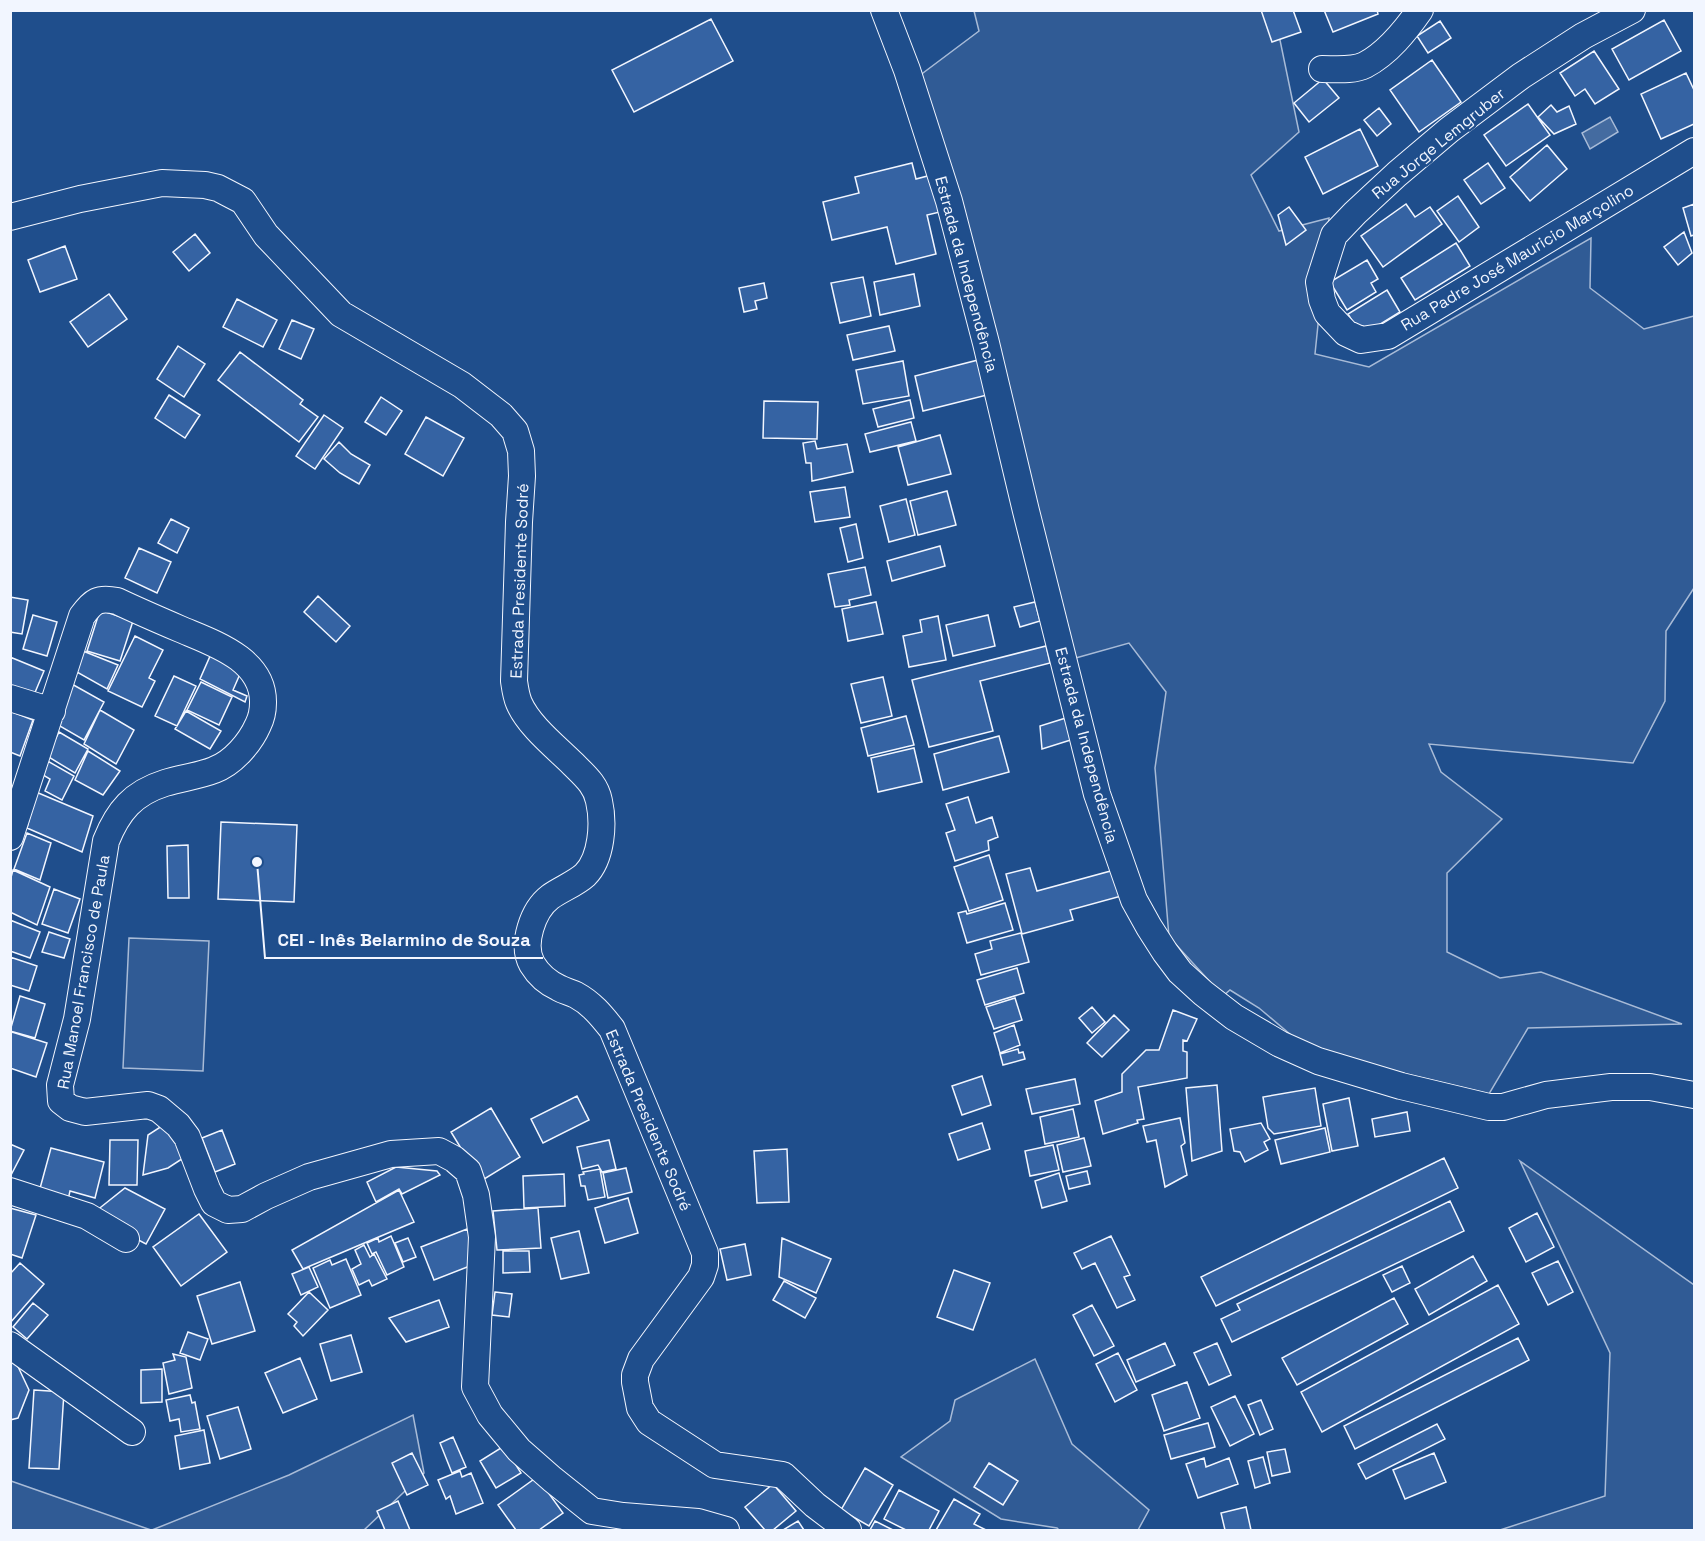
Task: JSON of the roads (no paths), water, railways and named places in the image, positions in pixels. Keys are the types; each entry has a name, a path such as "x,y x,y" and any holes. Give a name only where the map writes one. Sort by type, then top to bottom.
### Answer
{"street":[{"name":"Estrada da Independência","path":"884,10 913,90 951,211 986,343 1097,794 1134,900 1165,952 1180,972 1234,1017 1318,1061 1401,1086 1490,1107 1503,1107 1546,1095 1611,1087 1650,1087 1695,1095"},
{"path":"1322,69 1364,66 1384,51 1408,27 1420,10"},
{"name":"Rua Jorge Lemgruber","path":"1338,325 1328,313 1322,300 1319,282 1334,235 1397,174 1521,76 1583,36 1632,10"},
{"name":"Rua Padre José Mauricio Marçolino","path":"1338,325 1346,333 1361,340 1388,336 1695,151"},
{"name":"Estrada Presidente Sodré","path":"10,217 80,199 162,183 205,185 218,188 243,201 266,235 341,314 462,385 501,415 515,430 521,451 522,476 514,681 518,701 526,716 592,782 599,798 602,820 601,838 596,857 585,874 548,899 535,916 529,933 528,948 531,962 542,977 558,988 575,994 595,1008 612,1029 705,1253 705,1265 700,1277 646,1351 637,1367 635,1388 640,1408 649,1422 716,1465 783,1475 815,1505 848,1530"},
{"name":"Rua Manoel Francisco de Paula","path":"10,837 82,616 90,604 104,598 117,601 223,647 254,672 261,685 262,716 254,733 239,753 216,770 165,783 135,797 122,810 112,827 106,841 77,1019 60,1085 62,1101 70,1108 85,1112 148,1105 159,1109 188,1137 214,1203 228,1210 242,1209 309,1177 390,1154 439,1151 454,1159 468,1171 476,1195 482,1237 475,1387 490,1415 519,1450 592,1510 623,1516 698,1522 726,1530"},
{"path":"10,698 52,711"},
{"path":"10,1191 87,1216 126,1239"},
{"path":"10,1346 132,1432"}],"place":[{"name":"CEI - Inês Belarmino de Souza","path":"257,862"}]}
